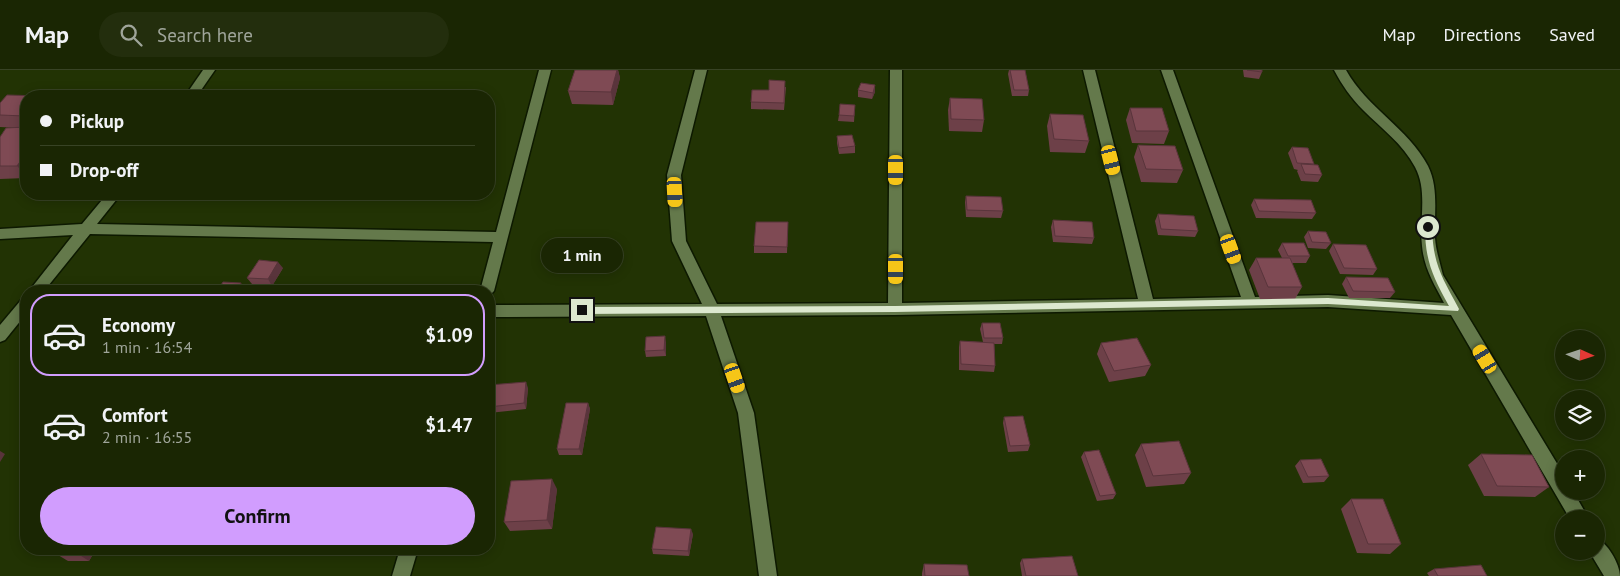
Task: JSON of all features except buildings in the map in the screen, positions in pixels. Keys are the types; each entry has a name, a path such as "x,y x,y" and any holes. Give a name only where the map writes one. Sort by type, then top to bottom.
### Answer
{"street":[{"path":"195,90 209,70"},
{"path":"489,285 545,70"},
{"path":"701,70 674,175 679,241 712,310 746,413 768,576"},
{"path":"895,309 896,70"},
{"path":"1089,70 1147,304"},
{"path":"1167,70 1250,302"},
{"path":"1340,70 1344,80 1362,102 1408,147 1422,168 1427,187 1429,247 1436,276 1555,476"},
{"path":"41,285 109,200"},
{"path":"0,234 86,229 501,237"},
{"path":"495,311 895,309 1328,301 1455,309"},
{"path":"0,336 20,311"},
{"path":"401,576 407,555"},
{"path":"1604,560 1614,576"}],"route":[{"path":"582,310 895,309 1328,301 1455,309 1436,276 1429,247 1428,227"}]}
